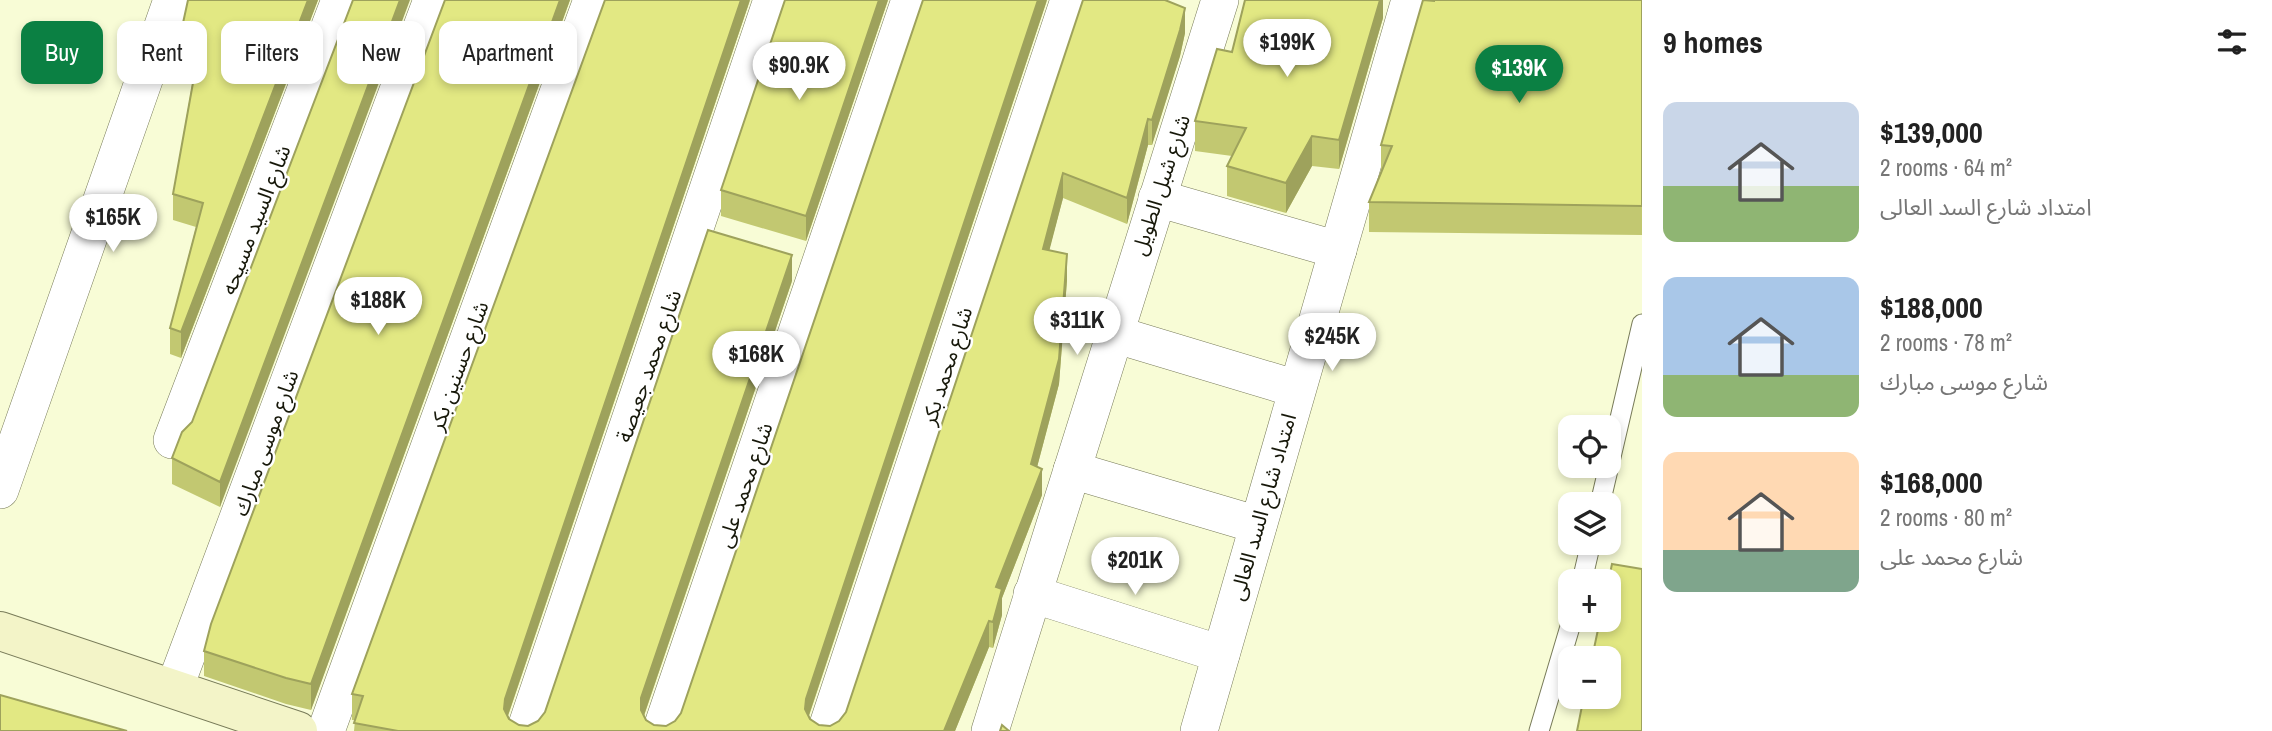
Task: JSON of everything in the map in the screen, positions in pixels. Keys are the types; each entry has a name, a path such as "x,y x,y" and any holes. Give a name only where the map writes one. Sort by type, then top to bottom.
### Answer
{"street":[{"path":"0,490 172,0"},
{"name":"شارع السيد مسيحه","path":"172,440 340,0"},
{"name":"شارع موسى مبارك","path":"174,689 432,0"},
{"name":"شارع حسنين بكر","path":"326,731 592,0"},
{"name":"شارع محمد جعيصة","path":"526,731 772,0"},
{"name":"شارع محمد على","path":"661,731 806,263 910,0"},
{"name":"شارع محمد بكر","path":"826,731 1069,0"},
{"name":"شارع شبل الطويل","path":"990,731 1220,0"},
{"name":"امتداد شارع السد العالى","path":"1199,731 1410,0"},
{"path":"1157,198 1338,250"},
{"path":"695,230 732,241"},
{"path":"1114,334 1297,389"},
{"path":"1072,470 1258,526"},
{"path":"1032,594 1221,654"},
{"path":"0,631 298,731"}],"lane":[{"path":"1603,492 1642,324"},
{"path":"1539,731 1568,632"}],"building":[{"path":"188,0 308,0 300,21 221,21 221,84 276,84 181,332 170,328 203,203 173,194 193,84 207,84 207,21 183,21"},
{"path":"353,0 400,0 392,21 345,21"},
{"path":"445,0 560,0 552,21 439,21 439,84 529,84 311,684 204,651 211,624 414,84 425,84 425,53"},
{"path":"605,0 741,0 505,699 504,709 509,719 519,725 528,726 538,721 545,712 708,230 792,255 641,698 641,710 646,720 654,725 666,726 675,721 681,713 923,0 1038,0 806,699 805,709 810,719 819,725 830,726 839,721 846,712 1083,0 1165,0 1185,8 1152,120 1148,119 1127,198 1063,173 1043,249 1067,254 1059,359 1031,464 1042,469 996,587 1002,589 993,622 989,621 944,731 398,731 354,723 363,696 352,694 574,84 577,84 577,77"},
{"path":"785,0 879,0 806,216 721,190"},
{"path":"1245,0 1380,0 1339,140 1312,136 1286,183 1227,166 1246,128 1195,121 1217,49 1232,52"},
{"path":"1423,0 1642,0 1642,206 1369,202 1392,146 1381,145"},
{"path":"337,42 337,84 369,84 220,482 172,458 182,432 192,422"},
{"path":"1612,564 1642,569 1642,731 1577,731 1581,709 1621,709 1621,646 1595,646 1597,632 1621,632 1621,569 1611,569"},
{"path":"0,695 127,731 0,731"}]}
